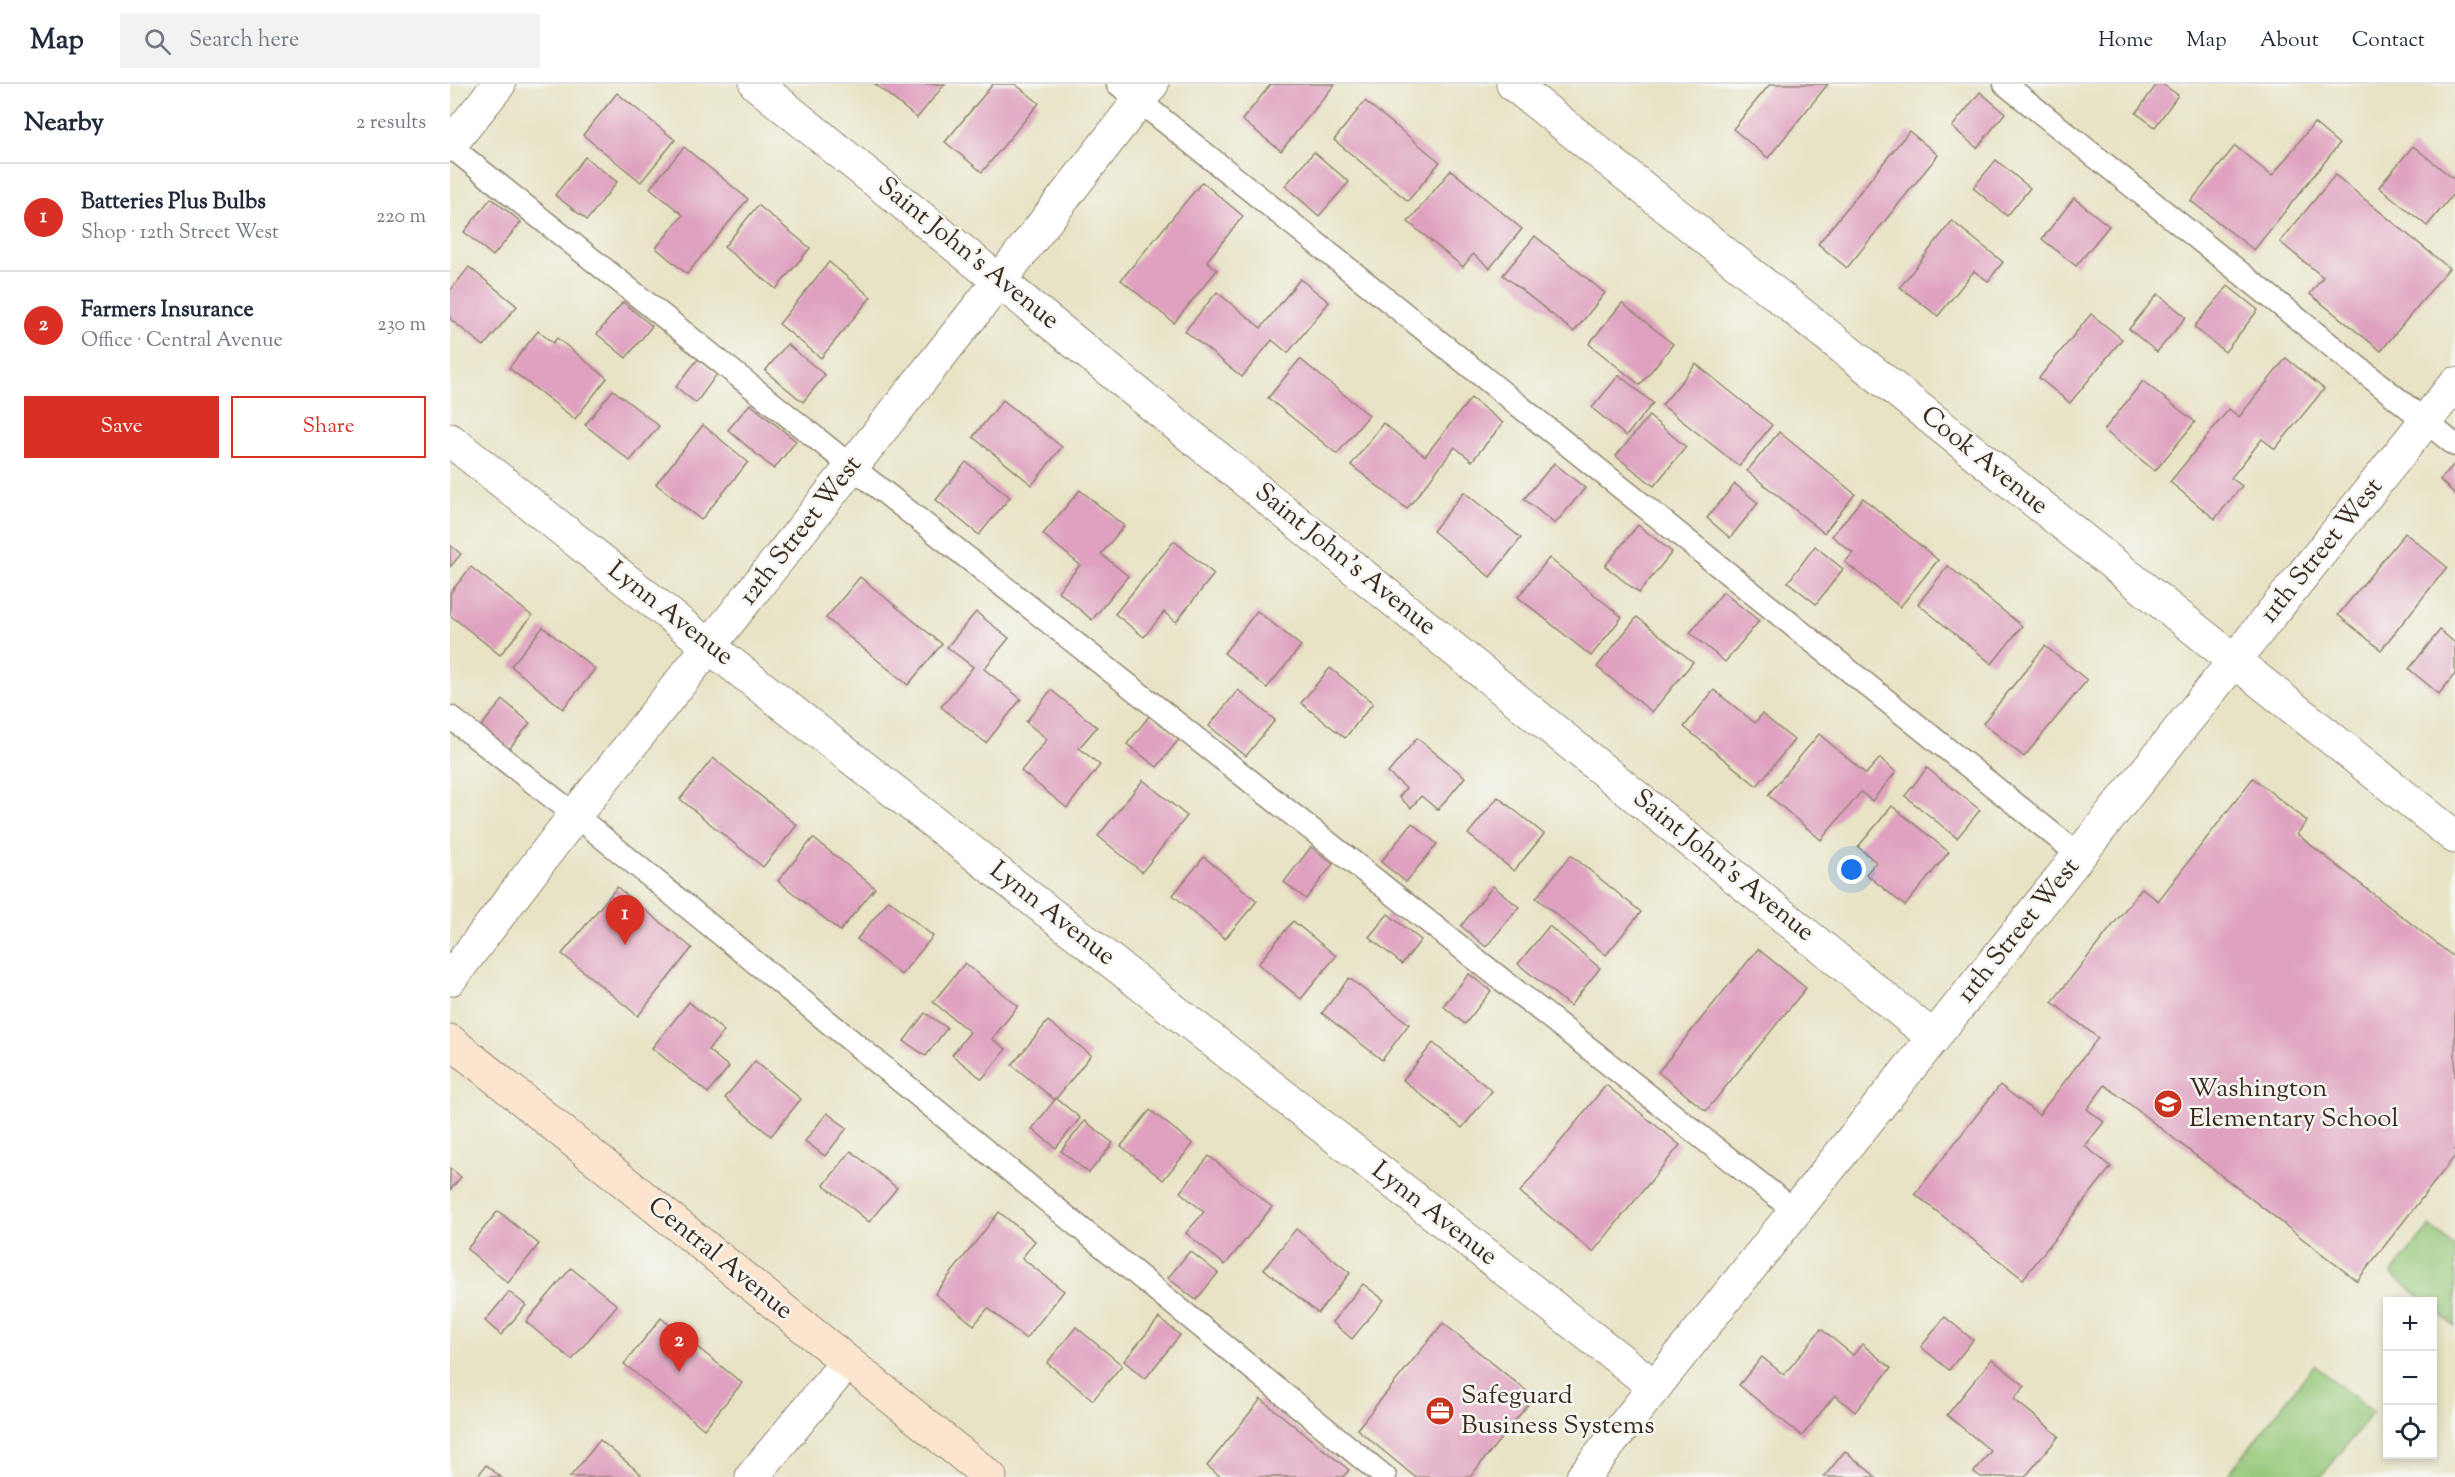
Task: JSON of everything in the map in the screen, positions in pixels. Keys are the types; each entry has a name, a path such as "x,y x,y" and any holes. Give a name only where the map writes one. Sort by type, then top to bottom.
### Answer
{"main road":[{"name":"Central Avenue","path":"450,1041 990,1477"}],"street":[{"path":"450,146 499,84"},
{"name":"Saint John's Avenue","path":"756,84 1934,1038"},
{"name":"Cook Avenue","path":"1513,84 2455,837"},
{"name":"12th Street West","path":"450,979 575,815 1000,280 1136,89"},
{"name":"11th Street West","path":"1583,1477 2455,384"},
{"name":"Lynn Avenue","path":"450,440 710,647 1655,1387"},
{"path":"752,1477 847,1362"}],"lane":[{"path":"2005,84 2455,445"},
{"path":"1136,89 2079,855"},
{"path":"450,146 851,466 1796,1211"},
{"path":"450,717 575,815 1385,1477"}],"green space":[{"path":"2430,1226 2455,1247 2455,1327 2437,1311 2437,1297 2420,1297 2391,1274"},
{"path":"2314,1365 2373,1412 2321,1477 2226,1477"}],"building":[{"path":"875,84 945,84 917,118"},
{"path":"993,84 1015,84 1039,103 982,172 945,142"},
{"path":"1271,84 1335,84 1281,151 1242,120"},
{"path":"1770,84 1828,84 1768,158 1733,129"},
{"path":"2157,84 2162,84 2178,95 2155,127 2136,113"},
{"path":"1980,92 2005,113 1977,148 1952,127"},
{"path":"617,93 675,140 641,182 583,135"},
{"path":"1365,101 1440,162 1408,201 1334,140"},
{"path":"2314,123 2339,144 2254,250 2191,201 2235,146 2272,176"},
{"path":"1909,131 1938,155 1847,268 1818,244"},
{"path":"2413,146 2455,180 2455,192 2427,226 2379,187"},
{"path":"684,147 748,199 687,274 656,248 683,215 650,188"},
{"path":"1314,152 1349,182 1319,216 1285,186"},
{"path":"585,157 617,182 587,220 555,195"},
{"path":"1996,160 2030,188 2007,216 1973,188"},
{"path":"1451,170 1522,229 1490,268 1473,254 1463,267 1408,222"},
{"path":"2335,175 2449,268 2381,351 2310,294 2323,277 2280,242"},
{"path":"1202,182 1243,216 1207,261 1217,270 1174,323 1121,280"},
{"path":"491,198 521,222 493,256 464,232"},
{"path":"2074,198 2109,226 2076,266 2042,239"},
{"path":"758,205 810,248 776,289 724,247"},
{"path":"1952,221 2003,262 1988,281 1974,271 1938,316 1900,287"},
{"path":"1535,236 1605,293 1574,332 1503,275"},
{"path":"829,262 871,297 821,358 779,324"},
{"path":"469,267 517,306 484,346 450,319 450,291"},
{"path":"1300,279 1329,302 1288,353 1272,340 1242,377 1185,331 1217,292 1261,328"},
{"path":"2228,286 2258,310 2225,352 2194,327"},
{"path":"2158,294 2186,317 2157,352 2129,329"},
{"path":"623,302 652,326 626,358 597,334"},
{"path":"1622,303 1673,344 1640,385 1589,344"},
{"path":"2091,314 2122,339 2070,403 2039,378"},
{"path":"538,331 553,343 557,338 607,378 575,419 509,368"},
{"path":"787,344 825,375 803,402 765,371"},
{"path":"2286,358 2324,389 2275,449 2262,439 2231,478 2242,486 2215,519 2170,482 2229,409 2239,417"},
{"path":"698,359 717,374 696,403 676,387"},
{"path":"1300,359 1369,415 1337,454 1268,398"},
{"path":"1696,364 1772,425 1739,466 1662,405"},
{"path":"1619,375 1653,403 1626,436 1592,408"},
{"path":"2143,381 2195,422 2155,471 2104,430"},
{"path":"613,390 659,426 630,461 585,425"},
{"path":"1471,398 1503,423 1472,461 1455,447 1407,509 1351,465 1383,423 1425,456"},
{"path":"1003,400 1062,447 1032,485 973,437"},
{"path":"750,404 796,441 774,469 728,430"},
{"path":"1649,416 1686,447 1654,486 1616,456"},
{"path":"703,425 748,462 701,520 656,484"},
{"path":"1779,432 1855,494 1824,533 1747,471"},
{"path":"966,462 1010,497 979,535 936,500"},
{"path":"1554,463 1585,488 1555,524 1524,499"},
{"path":"2455,463 2455,494 2440,480"},
{"path":"1735,484 1758,503 1730,538 1707,518"},
{"path":"1080,490 1124,526 1101,554 1128,576 1092,620 1058,591 1080,565 1043,534"},
{"path":"1464,492 1521,538 1490,577 1433,531"},
{"path":"1863,498 1938,560 1900,607 1845,562 1853,553 1832,536"},
{"path":"1638,525 1672,552 1639,593 1605,566"},
{"path":"2405,533 2447,567 2381,650 2338,615"},
{"path":"1174,541 1214,574 1176,622 1164,612 1144,637 1115,614"},
{"path":"450,545 461,554 450,567"},
{"path":"1815,546 1843,569 1816,604 1788,582"},
{"path":"1549,558 1622,617 1591,656 1518,597"},
{"path":"1948,566 2022,626 1992,664 1918,604"},
{"path":"471,567 532,616 500,655 450,615 450,593"},
{"path":"860,577 942,644 908,685 826,618"},
{"path":"1723,592 1759,621 1725,662 1690,633"},
{"path":"1257,611 1301,646 1267,688 1224,653"},
{"path":"976,612 1009,638 984,669 1021,699 986,743 941,707 973,667 947,647"},
{"path":"1637,617 1693,662 1652,712 1597,667"},
{"path":"543,627 595,669 563,709 511,666"},
{"path":"2440,630 2455,643 2455,674 2439,694 2409,669"},
{"path":"2045,646 2087,680 2024,757 1983,723"},
{"path":"1330,668 1373,703 1345,738 1301,703"},
{"path":"1051,690 1097,727 1079,748 1100,765 1067,808 1021,771 1047,739 1026,722"},
{"path":"1238,690 1275,720 1246,756 1209,726"},
{"path":"1714,690 1755,723 1762,714 1794,740 1757,786 1684,727"},
{"path":"503,700 530,723 509,749 481,726"},
{"path":"1150,715 1179,739 1157,767 1127,744"},
{"path":"1819,734 1866,774 1880,758 1896,772 1872,801 1861,792 1821,840 1768,795"},
{"path":"1417,738 1465,777 1438,810 1421,796 1411,808 1399,797 1406,788 1388,773"},
{"path":"713,758 797,825 763,867 680,799"},
{"path":"1927,768 1980,810 1957,838 1905,796"},
{"path":"2253,778 2307,821 2297,834 2455,958 2455,1156 2357,1281 2105,1085 2087,1109 2104,1122 2085,1146 2111,1167 2023,1279 1915,1194 2000,1085 2039,1115 2098,1038 2052,1002 2142,888 2158,901"},
{"path":"1143,780 1187,816 1142,872 1098,836"},
{"path":"1498,797 1544,834 1514,871 1468,834"},
{"path":"1892,806 1949,852 1905,906 1866,874 1876,862 1858,847"},
{"path":"1412,823 1437,844 1406,882 1381,862"},
{"path":"813,838 875,888 840,931 778,881"},
{"path":"1311,847 1333,864 1306,899 1284,882"},
{"path":"1571,855 1641,912 1606,955 1536,898"},
{"path":"1204,857 1257,901 1225,939 1173,895"},
{"path":"1493,886 1519,907 1486,947 1461,926"},
{"path":"617,887 692,948 638,1016 562,954"},
{"path":"889,900 933,936 901,975 857,939"},
{"path":"1388,914 1421,940 1402,964 1369,937"},
{"path":"1293,921 1336,956 1301,999 1258,964"},
{"path":"1549,926 1600,968 1570,1006 1518,964"},
{"path":"1758,949 1806,988 1706,1111 1658,1072"},
{"path":"965,963 1018,1006 992,1039 1006,1049 982,1079 952,1055 970,1032 933,1002"},
{"path":"1469,974 1491,991 1465,1024 1443,1006"},
{"path":"1349,978 1409,1024 1382,1060 1322,1013"},
{"path":"689,1002 724,1031 708,1050 729,1067 708,1093 652,1048"},
{"path":"925,1013 947,1028 926,1056 904,1041"},
{"path":"1048,1021 1091,1055 1055,1100 1012,1065"},
{"path":"1433,1043 1492,1091 1462,1128 1403,1080"},
{"path":"755,1061 801,1099 771,1136 725,1098"},
{"path":"1606,1085 1680,1145 1593,1252 1520,1192"},
{"path":"1056,1098 1080,1118 1056,1148 1032,1129"},
{"path":"1150,1110 1193,1144 1163,1180 1121,1146"},
{"path":"827,1113 847,1128 825,1156 805,1141"},
{"path":"1085,1121 1113,1143 1089,1173 1061,1151"},
{"path":"851,1151 897,1188 869,1222 824,1185"},
{"path":"1209,1156 1272,1207 1225,1265 1186,1233 1204,1212 1180,1192"},
{"path":"450,1168 461,1177 450,1190"},
{"path":"498,1211 539,1244 508,1283 467,1249"},
{"path":"999,1212 1035,1241 1022,1258 1064,1291 1026,1339 988,1308 974,1325 935,1294"},
{"path":"1296,1229 1350,1273 1318,1313 1264,1269"},
{"path":"1190,1251 1218,1273 1196,1300 1168,1278"},
{"path":"571,1268 617,1305 572,1360 526,1322"},
{"path":"1363,1284 1384,1300 1352,1339 1332,1322"},
{"path":"509,1292 526,1305 501,1335 485,1321"},
{"path":"1945,1317 1973,1340 1949,1370 1921,1347"},
{"path":"661,1318 742,1383 704,1429 624,1364"},
{"path":"1159,1318 1180,1335 1145,1379 1124,1361"},
{"path":"1443,1323 1534,1397 1470,1477 1415,1477 1357,1429"},
{"path":"1076,1327 1122,1365 1093,1400 1047,1363"},
{"path":"1821,1329 1853,1355 1862,1344 1891,1368 1855,1412 1835,1395 1802,1436 1739,1385 1762,1357 1784,1375"},
{"path":"1992,1359 2025,1386 2014,1399 2059,1436 2025,1477 1981,1477 1974,1472 1991,1451 1947,1415"},
{"path":"1261,1399 1349,1470 1343,1477 1221,1477 1207,1466"},
{"path":"600,1440 641,1474 638,1477 570,1477"},
{"path":"1845,1451 1876,1477 1824,1477"},
{"path":"486,1465 501,1477 477,1477"}],"place":[{"name":"Batteries Plus Bulbs","path":"625,945"},
{"name":"Washington Elementary School","path":"2168,1104"},
{"name":"Farmers Insurance","path":"679,1372"},
{"name":"Safeguard Business Systems","path":"1440,1411"}]}
